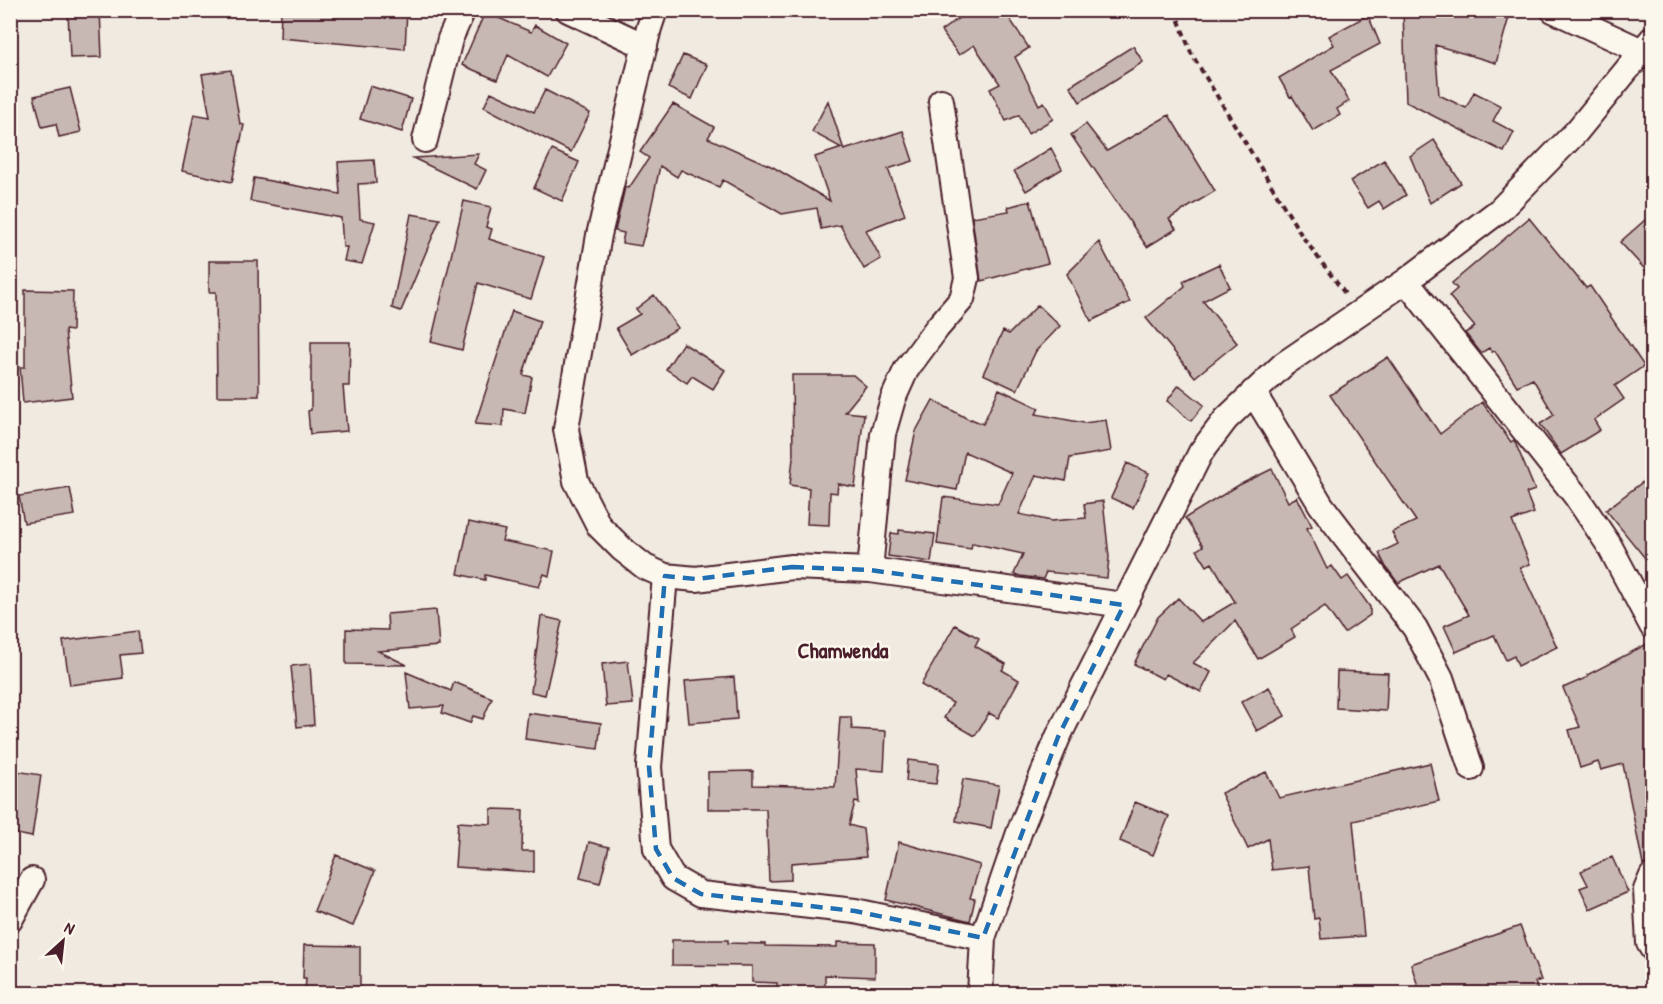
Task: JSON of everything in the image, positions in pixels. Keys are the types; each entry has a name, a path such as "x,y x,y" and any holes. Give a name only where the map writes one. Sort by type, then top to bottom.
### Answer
{"street":[{"path":"425,140 450,39 464,10"},
{"path":"568,10 645,46"},
{"path":"655,10 599,235 566,429 576,481 599,526 622,549 645,567 665,576 696,579 792,567 870,570 1124,605"},
{"path":"980,993 983,938 1020,830 1059,737 1201,452 1226,419 1284,364 1406,281 1500,210 1577,131 1647,45 1553,10"},
{"path":"870,570 883,434 893,399 906,370 962,299 967,278 941,101"},
{"path":"1406,281 1576,496 1609,545 1653,626"},
{"path":"1253,392 1321,505 1415,628 1441,678 1471,768"},
{"path":"665,576 649,767 656,849 673,878 701,894 855,911 983,938"},
{"path":"1653,876 1646,890 1649,943 1653,948"},
{"path":"10,920 32,880"}],"path":[{"path":"1175,10 1191,53 1302,236 1330,277 1360,312"}],"highlighted area":[{"path":"792,567 870,570 1124,605 1058,737 983,938 855,911 701,894 673,878 656,849 649,767 665,576 696,579"}],"building":[{"path":"100,10 102,57 70,58 68,11"},
{"path":"281,10 407,10 405,49 280,38"},
{"path":"970,10 1004,10 1029,48 1015,57 1039,105 1044,102 1053,119 1028,134 1019,115 1006,121 990,89 1000,84 974,45 959,55 941,31"},
{"path":"1403,10 1511,10 1496,63 1435,45 1439,95 1466,108 1474,92 1501,106 1493,121 1514,132 1504,152 1406,102"},
{"path":"485,12 531,32 535,25 566,43 547,77 508,55 497,80 462,65"},
{"path":"1368,15 1380,44 1331,70 1349,101 1337,109 1340,115 1313,131 1279,78 1334,45 1329,36"},
{"path":"1133,46 1143,62 1080,102 1070,86"},
{"path":"683,55 707,65 692,99 668,88"},
{"path":"231,70 240,124 244,125 232,182 182,171 194,114 210,117 202,74"},
{"path":"370,86 411,99 402,132 360,119"},
{"path":"70,88 81,132 59,137 56,124 42,127 34,96"},
{"path":"545,90 590,113 571,152 484,107 491,92 534,112"},
{"path":"828,101 844,150 903,131 913,161 888,169 905,215 866,230 881,259 864,269 840,225 821,229 817,208 782,214 723,180 719,187 681,170 677,177 660,166 641,246 622,243 624,233 615,231 625,187 629,188 649,158 640,152 673,104 714,127 708,138 773,167 830,201 815,157 842,148 812,132"},
{"path":"1169,115 1215,191 1169,219 1176,229 1147,247 1071,135 1086,124 1107,151"},
{"path":"1434,140 1461,183 1430,203 1410,156"},
{"path":"1051,148 1062,169 1026,191 1014,171"},
{"path":"552,150 579,162 562,201 534,188"},
{"path":"479,154 474,164 486,170 477,189 413,158"},
{"path":"374,160 376,183 358,184 360,219 375,222 362,264 344,261 347,247 343,247 341,218 250,201 254,178 340,194 338,162"},
{"path":"1384,160 1406,195 1384,209 1379,201 1368,208 1350,181"},
{"path":"464,201 491,207 486,227 492,229 489,239 544,257 531,299 478,283 462,350 431,342"},
{"path":"1030,201 1048,263 981,281 972,217 1009,211 1008,207"},
{"path":"1653,213 1653,278 1620,242"},
{"path":"411,214 440,219 401,311 392,308"},
{"path":"1529,218 1586,288 1590,286 1644,366 1615,386 1624,399 1594,420 1600,430 1561,454 1540,424 1554,415 1533,379 1517,386 1495,351 1492,352 1489,348 1481,353 1465,333 1475,327 1449,296 1457,289 1452,283"},
{"path":"1099,242 1130,302 1091,321 1067,274"},
{"path":"209,261 258,261 259,396 217,396 216,292 209,292"},
{"path":"1219,264 1230,287 1203,301 1237,343 1195,377 1146,318 1185,286 1183,281"},
{"path":"25,290 73,291 72,331 65,330 72,397 23,403 20,367 25,367"},
{"path":"654,295 678,328 632,355 616,328 640,314 636,309"},
{"path":"1038,305 1060,326 1036,351 1017,390 983,374 1003,331 1009,334"},
{"path":"512,311 540,321 523,375 532,377 525,413 504,409 503,426 475,424"},
{"path":"311,342 350,342 349,386 343,386 347,431 310,434 308,411 311,410"},
{"path":"683,343 725,370 713,389 692,376 687,383 666,369"},
{"path":"1388,357 1440,434 1482,402 1511,442 1514,440 1535,490 1526,493 1534,513 1512,521 1530,564 1520,568 1557,647 1518,666 1514,656 1506,660 1494,635 1456,652 1444,626 1469,615 1439,564 1398,583 1386,567 1379,553 1398,544 1392,532 1416,521 1330,395"},
{"path":"792,375 853,375 866,386 845,412 864,414 855,487 838,484 837,493 830,492 829,525 807,524 809,488 790,485 793,458"},
{"path":"1179,385 1204,405 1191,421 1167,401"},
{"path":"999,389 1039,408 1036,414 1084,423 1106,420 1111,451 1070,458 1066,481 1036,475 1019,514 1051,521 1086,518 1084,504 1103,501 1109,557 1107,578 1046,572 1043,579 1020,576 1014,574 1023,554 972,543 971,549 937,544 943,497 998,504 1012,473 965,452 957,490 905,480 916,431 933,400 970,420 983,424"},
{"path":"1127,463 1149,473 1133,508 1111,498"},
{"path":"1272,469 1288,502 1297,497 1312,526 1307,528 1327,569 1332,566 1342,580 1348,576 1370,607 1370,615 1344,633 1325,606 1291,629 1295,637 1258,659 1235,621 1193,663 1211,672 1201,692 1166,674 1163,679 1134,664 1158,617 1178,598 1201,622 1235,602 1212,563 1207,566 1197,550 1203,546 1185,518 1239,485"},
{"path":"1653,474 1653,568 1606,510"},
{"path":"70,488 75,515 24,523 19,496"},
{"path":"469,522 505,530 502,541 554,551 549,576 544,574 539,587 485,575 485,580 458,574"},
{"path":"899,530 935,534 931,562 888,556 891,533 899,534"},
{"path":"436,610 439,646 378,651 407,665 346,664 346,629 388,630 387,614"},
{"path":"541,616 562,621 545,695 531,692"},
{"path":"955,625 979,638 975,646 1006,664 1002,670 1019,680 998,718 989,713 975,736 944,718 953,703 921,685"},
{"path":"138,631 141,653 120,655 123,678 70,685 63,641"},
{"path":"1647,644 1653,659 1653,862 1643,865 1623,764 1601,770 1598,762 1580,768 1569,730 1580,727 1563,688 1588,677 1587,675"},
{"path":"628,661 633,704 606,706 602,664"},
{"path":"310,664 314,725 297,727 291,666"},
{"path":"1337,671 1388,673 1386,711 1336,708"},
{"path":"406,672 451,691 454,682 492,698 483,719 473,716 470,723 442,713 444,706 410,709"},
{"path":"734,677 737,719 689,723 685,681"},
{"path":"1269,687 1285,716 1257,731 1241,702"},
{"path":"528,713 601,723 598,749 525,739"},
{"path":"840,717 851,717 852,729 886,731 884,771 856,769 859,803 855,802 849,825 863,829 866,857 791,863 791,880 769,881 766,809 708,809 708,772 753,771 753,785 835,787"},
{"path":"908,760 939,764 936,784 906,781"},
{"path":"1430,763 1439,801 1353,821 1364,936 1321,939 1319,918 1314,919 1309,866 1272,870 1268,839 1248,849 1221,793 1266,772 1279,798"},
{"path":"10,770 41,775 32,837 12,833 14,824 10,824"},
{"path":"963,779 999,785 991,828 956,821"},
{"path":"1135,802 1169,816 1153,855 1120,841"},
{"path":"491,809 523,810 522,851 534,851 534,872 455,867 458,822 491,824"},
{"path":"589,842 609,847 600,883 580,878"},
{"path":"899,842 980,865 970,898 975,899 970,921 886,900"},
{"path":"336,855 375,871 353,926 314,911"},
{"path":"1612,857 1628,892 1590,909 1580,888 1588,885 1581,871"},
{"path":"1520,926 1541,980 1535,982 1539,993 1420,993 1411,964"},
{"path":"672,940 728,940 728,943 765,944 765,946 837,947 837,942 875,943 875,977 825,975 825,993 777,993 777,983 752,982 752,966 672,965"},
{"path":"304,945 360,946 360,993 305,993"}],"district":[{"name":"Chamwenda","path":"843,650"}]}
